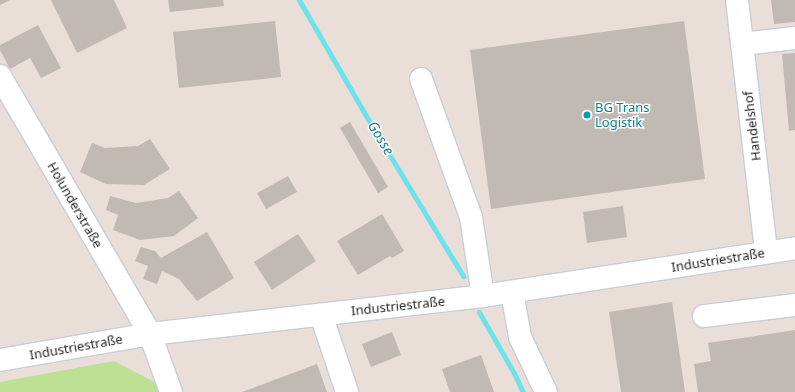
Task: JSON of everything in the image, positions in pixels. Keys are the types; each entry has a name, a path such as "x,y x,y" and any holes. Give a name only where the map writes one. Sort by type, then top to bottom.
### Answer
{"street":[{"name":"Handelshof","path":"737,0 766,252"},
{"path":"742,44 795,38"},
{"name":"Holunderstraße","path":"0,76 150,334 171,392"},
{"path":"421,78 471,217 483,296"},
{"name":"Industriestraße","path":"0,360 150,334 483,296 795,248"},
{"path":"512,292 520,337 546,392"},
{"path":"704,316 795,305"},
{"path":"321,315 348,392"}],"green space":[{"path":"114,361 158,384 161,392 0,392 0,382"}],"building":[{"path":"0,0 10,0 0,5"},
{"path":"51,0 114,0 127,28 77,53"},
{"path":"168,0 223,0 224,6 170,12"},
{"path":"771,0 795,0 795,22 774,24"},
{"path":"275,21 281,77 179,88 173,32"},
{"name":"BG Trans Logistik","path":"684,21 705,179 491,209 470,50"},
{"path":"38,25 61,68 41,78 30,58 10,69 0,50 0,45"},
{"path":"795,53 795,130 789,131 782,54"},
{"path":"350,122 388,187 378,193 340,128"},
{"path":"150,139 170,169 144,185 106,184 80,172 92,143 105,148 138,146"},
{"path":"288,176 297,192 266,209 257,193"},
{"path":"179,191 198,218 174,236 140,240 113,230 118,215 106,210 110,196 136,203 168,198"},
{"path":"623,206 627,237 587,243 583,212"},
{"path":"382,214 404,251 392,258 390,256 358,275 337,241"},
{"path":"207,232 234,278 197,301 179,279 162,271 157,284 143,279 148,266 135,261 141,247 155,251 161,258"},
{"path":"298,234 316,261 272,290 254,262"},
{"path":"672,302 685,392 621,392 609,312"},
{"path":"795,330 795,392 698,392 694,364 711,361 708,343"},
{"path":"392,332 401,355 371,367 362,344"},
{"path":"481,355 494,392 450,392 442,369"},
{"path":"317,364 327,392 242,392"}],"waterway":[{"name":"Gosse","path":"299,0 375,131 463,276"},
{"name":"Gosse","path":"479,312 514,373 523,392"}],"place":[{"name":"BG Trans Logistik","path":"587,115"}]}
